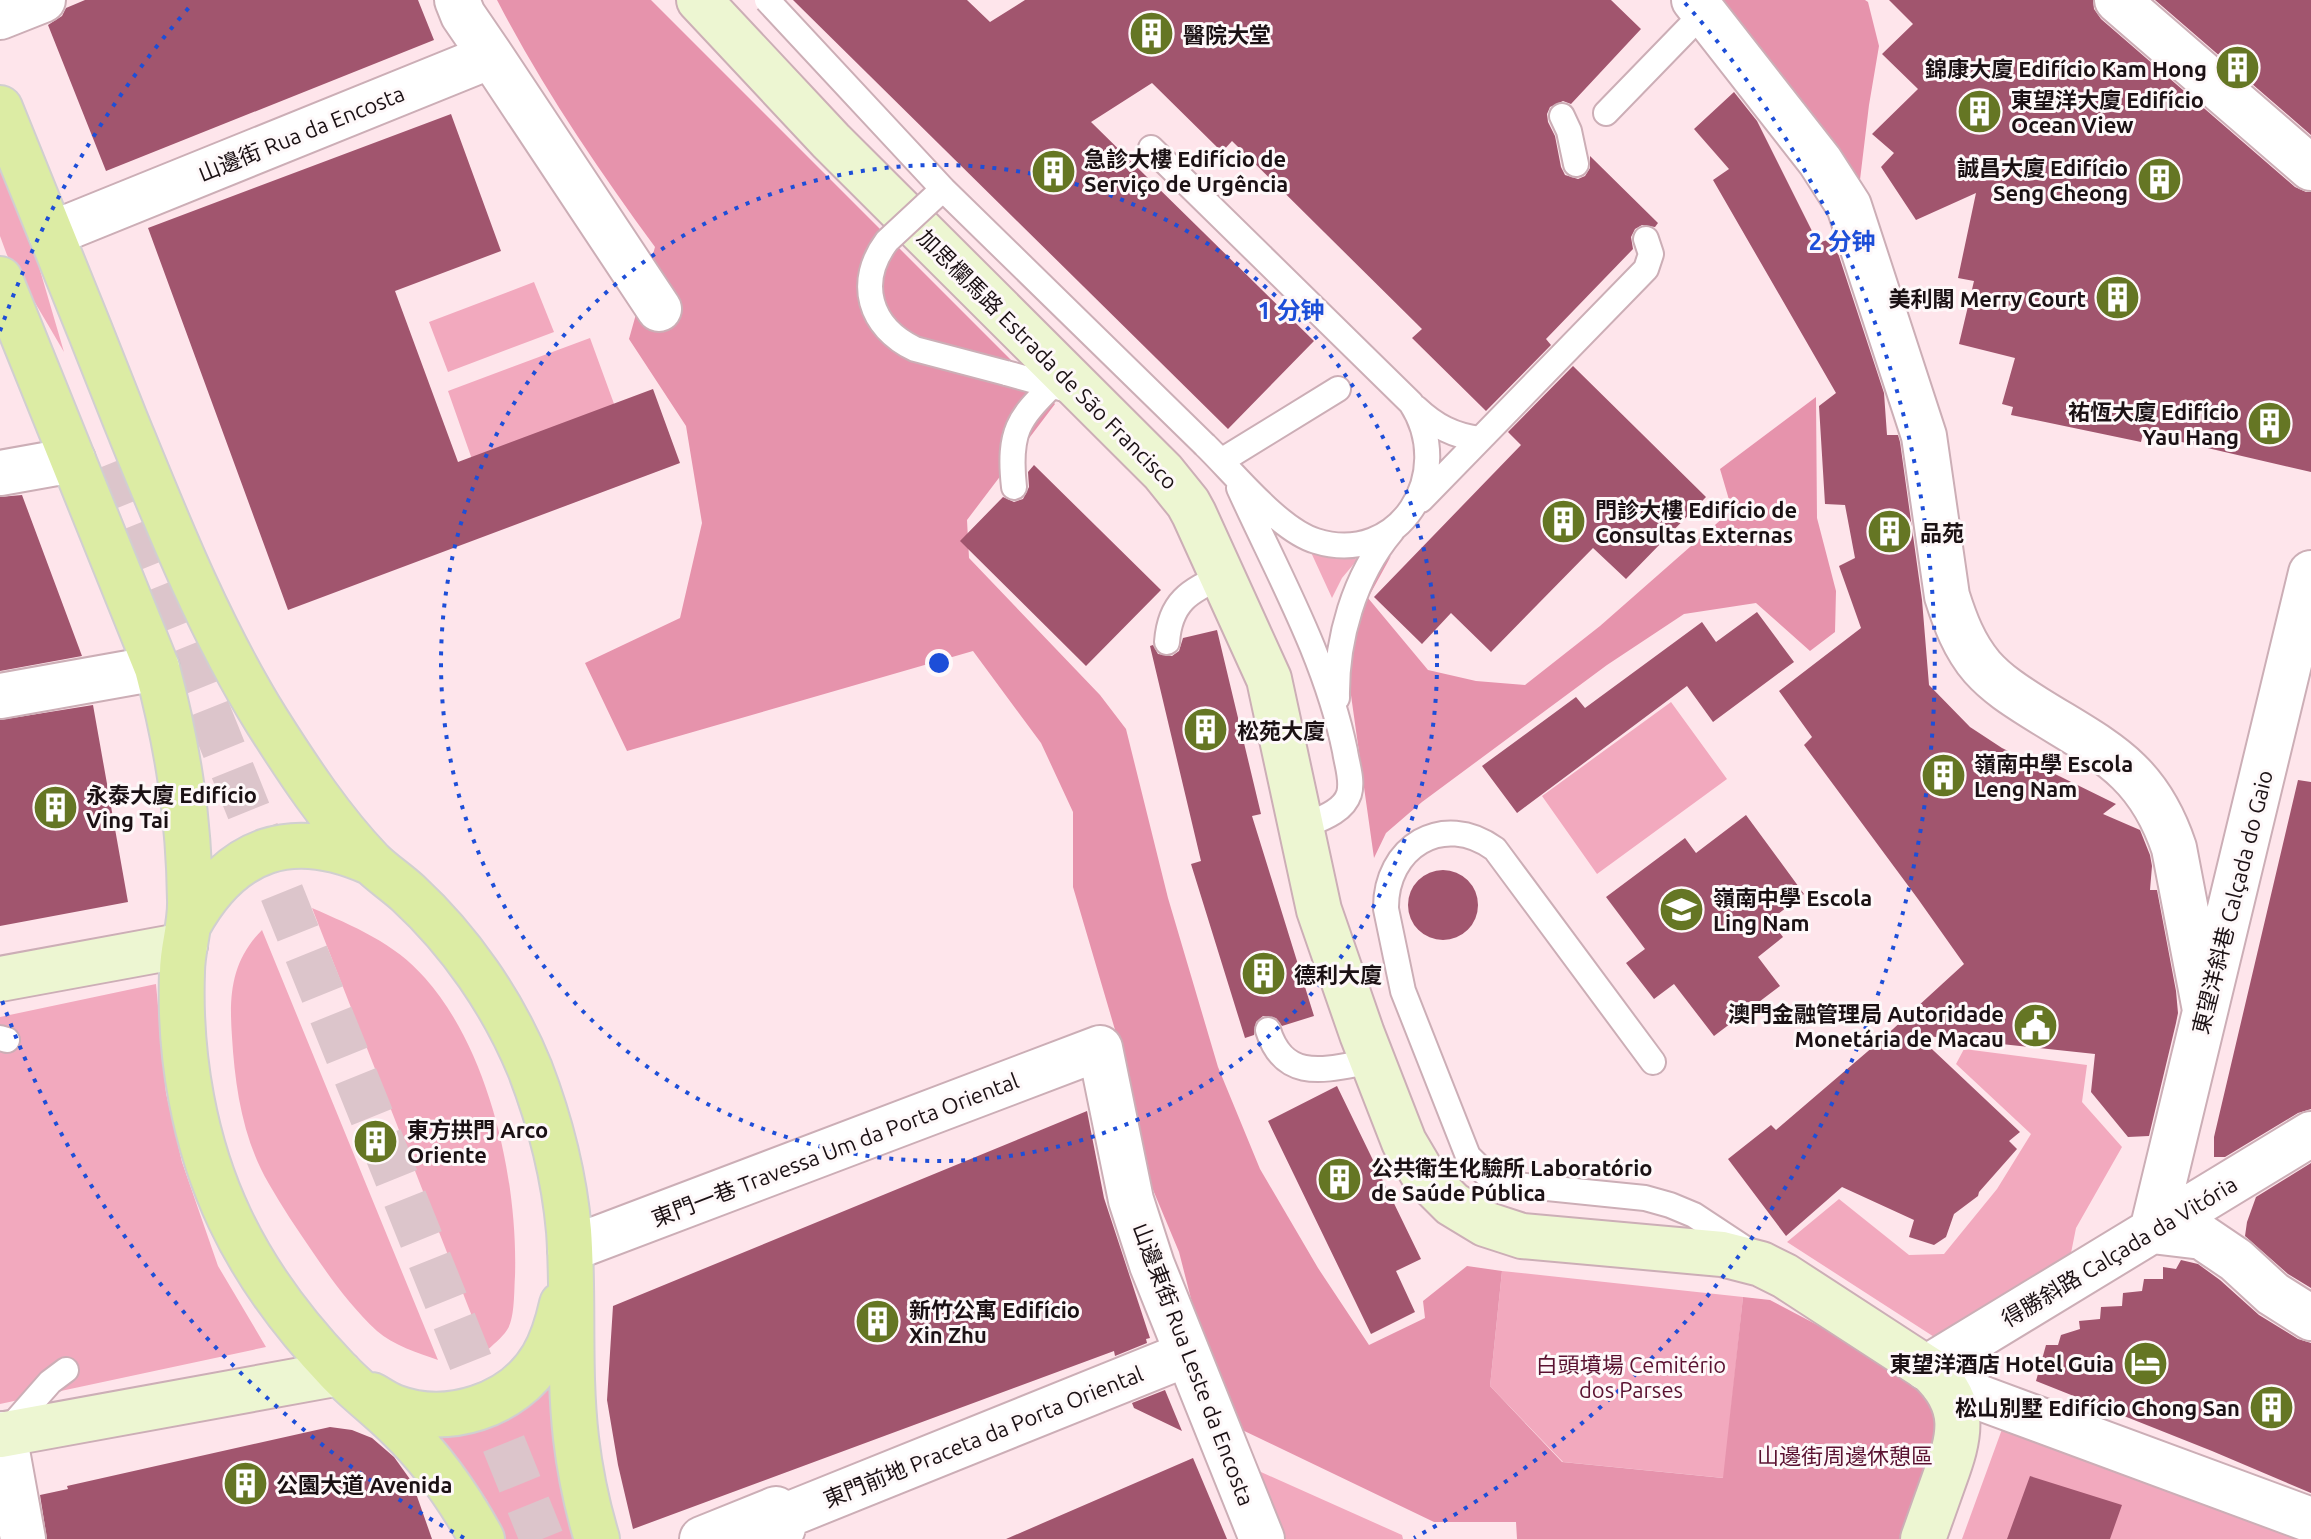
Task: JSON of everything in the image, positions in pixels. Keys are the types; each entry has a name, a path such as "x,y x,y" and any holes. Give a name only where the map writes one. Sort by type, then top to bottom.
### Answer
{"main road":[{"path":"0,108 159,504 202,604 242,682 288,756 340,826 373,864 406,891 455,944 488,988 528,1063 543,1103 564,1186 570,1260 576,1434 581,1475 597,1539"},
{"path":"6,294 109,464 72,284"},
{"path":"6,294 157,668 179,760 186,813 187,934 182,970 185,1056 191,1097 213,1178 241,1242 269,1290 294,1323 349,1381 403,1430 431,1462 457,1496 482,1539"},
{"path":"187,934 207,894 221,879 237,866 274,849 293,845 324,847 373,864"},
{"path":"349,1381 395,1407 436,1414 477,1409 495,1400 513,1390 541,1359 558,1322 570,1260"}],"street":[{"path":"0,17 43,0"},
{"path":"457,0 463,15 659,309"},
{"name":"加思欄馬路 Estrada de São Francisco","path":"699,0 1067,385 1173,482 1194,514 1269,679 1319,910 1373,1061 1404,1142 1416,1165 1442,1195 1473,1218 1522,1236 1735,1256 1761,1264 1785,1276 1935,1376"},
{"path":"2117,0 2311,168"},
{"path":"1699,6 1820,161 1849,206 1924,436 1947,596 1967,645 1982,667 2002,685 2116,759 2136,777 2166,822 2174,848 2205,1010"},
{"name":"山邊街 Rua da Encosta","path":"51,234 491,56"},
{"path":"0,473 73,460"},
{"name":"東望洋斜巷 Calçada do Gaio","path":"2152,1231 2311,573"},
{"path":"0,696 157,668"},
{"path":"0,979 187,934"},
{"name":"東門一巷 Travessa Um da Porta Oriental","path":"570,1260 1100,1048"},
{"name":"山邊東街 Rua Leste da Encosta","path":"1100,1048 1131,1200 1152,1265 1262,1539"},
{"name":"得勝斜路 Calçada da Vitória","path":"1935,1376 2152,1231 2311,1134"},
{"path":"2152,1231 2202,1237 2236,1260 2273,1294 2311,1318"},
{"name":"東門前地 Praceta da Porta Oriental","path":"767,1529 1187,1354"},
{"path":"1935,1376 2311,1520"},
{"path":"1923,1539 1958,1436 1953,1400 1935,1376"},
{"path":"23,1539 2,1435 349,1381"},
{"name":"東門前地 Praceta da Porta Oriental","path":"702,1539 776,1509 767,1529"}],"lane":[{"path":"767,0 943,189 1280,521 1304,537 1331,545 1360,543 1374,539 1404,518 1424,487 1427,443 1419,415 1400,392"},
{"path":"1606,113 1699,6"},
{"path":"1562,116 1568,125 1576,164"},
{"path":"1151,148 1428,419 1439,427 1480,439"},
{"path":"943,189 887,241 872,269 872,303 887,331 915,349 1067,385"},
{"path":"1341,735 1337,693 1344,631 1366,572 1404,518 1646,269 1651,254 1646,239"},
{"path":"1014,487 1011,460 1015,433 1028,411 1067,385"},
{"path":"1219,459 1338,389"},
{"path":"1219,459 1322,669 1336,709 1351,783 1350,793 1339,809 1300,828"},
{"path":"1167,642 1168,624 1180,603 1200,587 1223,576"},
{"path":"1653,1062 1495,849 1477,838 1446,834 1426,839 1400,858 1390,877 1386,909 1403,991 1463,1146 1476,1165 1496,1179 1518,1186 1632,1196 1670,1205 1694,1215 1785,1276"},
{"path":"1268,1030 1280,1055 1303,1069 1373,1061"},
{"path":"2,1435 50,1382 66,1370"}],"green space":[{"name":"山邊街周邊休憩區","path":"497,0 651,0 1055,404 967,520 969,558 1100,695 1126,729 1168,898 1218,1067 1260,1169 1318,1268 1369,1345 1425,1318 1423,1301 1467,1266 1502,1271 1490,1386 1562,1462 1723,1478 1743,1297 1770,1300 1935,1387 1949,1417 1913,1539 1517,1539 1516,1522 1434,1522 1236,1427 1206,1357 1179,1252 1151,1185 1118,1040 1073,887 1073,812 1041,743 973,651 627,751 585,663 680,618 702,523 686,426 629,339 655,247 571,126"},
{"path":"1717,0 1868,2 1879,46 1859,188"},
{"path":"0,167 35,253 64,352 7,255 0,236"},
{"path":"534,282 554,332 448,372 429,322"},
{"path":"590,338 617,412 474,465 448,391"},
{"path":"1816,397 1817,518 1836,591 1835,632 1810,651 1756,603 1684,614 1607,665 1422,802 1386,833 1374,858 1348,674 1350,646 1372,574 1391,556 1368,598 1428,670 1476,681 1525,685 1600,626 1732,510 1720,469"},
{"path":"1309,548 1358,559 1342,578 1332,598"},
{"path":"1671,702 1727,779 1597,874 1542,796"},
{"name":"東方拱門 Arco Oriente","path":"312,908 387,945 425,978 448,1008 483,1079 505,1159 515,1239 514,1304 510,1325 486,1352"},
{"name":"東方拱門 Arco Oriente","path":"262,930 438,1360 390,1340 359,1313 290,1218 253,1150 238,1094 231,1007 238,967"},
{"path":"156,984 166,1093 182,1162 218,1266 266,1347 0,1404 0,1017"},
{"path":"1964,1049 2087,1065 2082,1102 2122,1147 2076,1228 2070,1258 1942,1342 1787,1242 1839,1199 1909,1255 1944,1254 1997,1189 2031,1134 1956,1064"},
{"name":"白頭墳場 Cemitério dos Parses","path":"1502,1271 1743,1297 1724,1478 1563,1462 1490,1386"},
{"path":"552,1378 576,1539 506,1539 486,1499 429,1430"},
{"path":"2005,1421 2311,1539 1962,1539"},
{"path":"1252,1468 1402,1535 1403,1539 1280,1539"}],"building":[{"path":"85,0 418,0 434,40 106,171 48,25 62,16 66,8"},
{"path":"793,0 967,0 990,22 1025,0 1611,0 1641,29 1571,104 1563,101 1550,107 1548,122 1565,175 1578,179 1585,176 1590,168 1590,156 1658,223 1655,227 1642,225 1635,229 1631,237 1633,249 1546,339 1551,345 1486,411 1412,338 1422,329 1232,141 1222,152 1152,83 1091,122 1314,341 1228,429"},
{"path":"1889,0 2093,0 2094,9 2101,19 2295,187 2311,192 2311,472 2143,433 2141,442 2011,415 2013,407 2002,404 2015,358 1959,344 1974,281 1958,278 1976,193 1916,220 1881,167 1894,153 1872,134 1918,89 1882,54 1913,24"},
{"path":"2155,0 2311,0 2311,135"},
{"path":"1734,92 1757,121 1818,243 1833,238 1884,393 1887,435 1898,435 1922,600 1929,685 1970,727 2002,748 2116,804 2103,814 2140,830 2150,855 2150,890 2157,890 2176,991 2178,1013 2149,1136 2128,1137 2091,1092 2095,1054 1917,1035 2020,1132 2009,1141 2017,1149 1978,1196 1954,1214 1946,1237 1934,1245 1909,1237 1914,1220 1842,1187 1786,1236 1728,1159 1771,1125 1776,1130 1964,964 1804,745 1812,737 1779,691 1861,628 1839,566 1855,558 1845,505 1825,504 1819,406 1836,393 1713,180 1729,169 1694,129"},
{"path":"451,114 501,251 395,291 458,462 653,389 680,463 288,610 148,228"},
{"name":"門診大樓 Edifício de Consultas Externas","path":"1573,366 1706,497 1626,579 1593,548 1491,652 1451,613 1422,644 1374,597 1521,445 1508,432"},
{"path":"1034,465 1161,590 1086,666 960,541 1003,497 1014,502 1023,499 1029,487 1028,472"},
{"path":"22,495 82,656 0,671 0,497"},
{"path":"1757,612 1794,662 1713,722 1687,686 1517,813 1482,766 1576,697 1585,708 1702,622 1716,642"},
{"path":"1217,630 1261,814 1252,816 1314,1016 1282,1026 1276,1018 1263,1016 1256,1022 1254,1035 1245,1038 1191,864 1201,861 1150,646 1153,645 1158,654 1172,656 1179,651 1183,638"},
{"name":"永泰大廈 Edifício Ving Tai","path":"93,705 128,902 0,926 0,720"},
{"path":"2298,780 2311,782 2311,1109 2298,1113 2225,1157 2214,1157 2214,1137"},
{"path":"1746,815 1804,894 1770,920 1783,937 1758,957 1780,986 1714,1036 1674,984 1654,999 1626,963 1645,949 1606,897 1685,838 1696,853"},
{"path":"1443,870 1462,876 1472,886 1478,905 1472,924 1462,934 1443,940 1424,934 1414,924 1408,905 1414,886 1424,876"},
{"name":"公共衛生化驗所 Laboratório de Saúde Pública","path":"1337,1086 1421,1259 1396,1271 1415,1312 1371,1334 1268,1121"},
{"name":"新竹公寓 Edifício Xin Zhu","path":"1087,1111 1104,1198 1150,1338 1146,1339 1147,1343 1115,1356 1114,1351 633,1529 607,1400 613,1306"},
{"path":"2311,1163 2311,1288 2288,1274 2245,1236 2256,1197"},
{"name":"東望洋酒店 Hotel Guia","path":"2181,1260 2198,1264 2259,1315 2298,1339 2311,1343 2311,1493 2036,1381 2046,1345 2058,1345 2061,1335 2080,1329 2079,1321 2100,1319 2101,1307 2122,1306 2123,1293 2142,1291 2144,1279 2163,1279 2163,1267 2176,1269"},
{"path":"1165,1390 1182,1431 1134,1408 1132,1403"},
{"name":"公園大道 Avenida","path":"330,1427 352,1430 372,1438 394,1457 412,1482 432,1539 47,1539 40,1495 68,1489 67,1486"},
{"path":"1193,1458 1227,1539 1006,1539"},
{"path":"2030,1476 2122,1505 2110,1539 2007,1539"}],"tunnel":[{"path":"109,464 542,1539"}],"place":[{"name":"醫院大堂","path":"1152,34"},
{"name":"錦康大廈 Edifício Kam Hong","path":"2238,68"},
{"name":"東望洋大廈 Edifício Ocean View","path":"1980,112"},
{"name":"急診大樓 Edifício de Serviço de Urgência","path":"1053,171"},
{"name":"誠昌大廈 Edifício Seng Cheong","path":"2159,180"},
{"name":"美利閣 Merry Court","path":"2117,298"},
{"name":"祐恆大廈 Edifício Yau Hang","path":"2270,424"},
{"name":"門診大樓 Edifício de Consultas Externas","path":"1564,522"},
{"name":"品苑","path":"1889,532"},
{"name":"松苑大廈","path":"1206,730"},
{"name":"嶺南中學 Escola Leng Nam","path":"1943,776"},
{"name":"永泰大廈 Edifício Ving Tai","path":"55,807"},
{"name":"嶺南中學 Escola Ling Nam","path":"1682,910"},
{"name":"德利大廈","path":"1263,974"},
{"name":"澳門金融管理局 Autoridade Monetária de Macau","path":"2035,1026"},
{"name":"東方拱門 Arco Oriente","path":"376,1142"},
{"name":"公共衛生化驗所 Laboratório de Saúde Pública","path":"1340,1180"},
{"name":"新竹公寓 Edifício Xin Zhu","path":"878,1322"},
{"name":"東望洋酒店 Hotel Guia","path":"2145,1363"},
{"name":"松山別墅 Edifício Chong San","path":"2271,1407"},
{"name":"公園大道 Avenida","path":"245,1484"}]}
